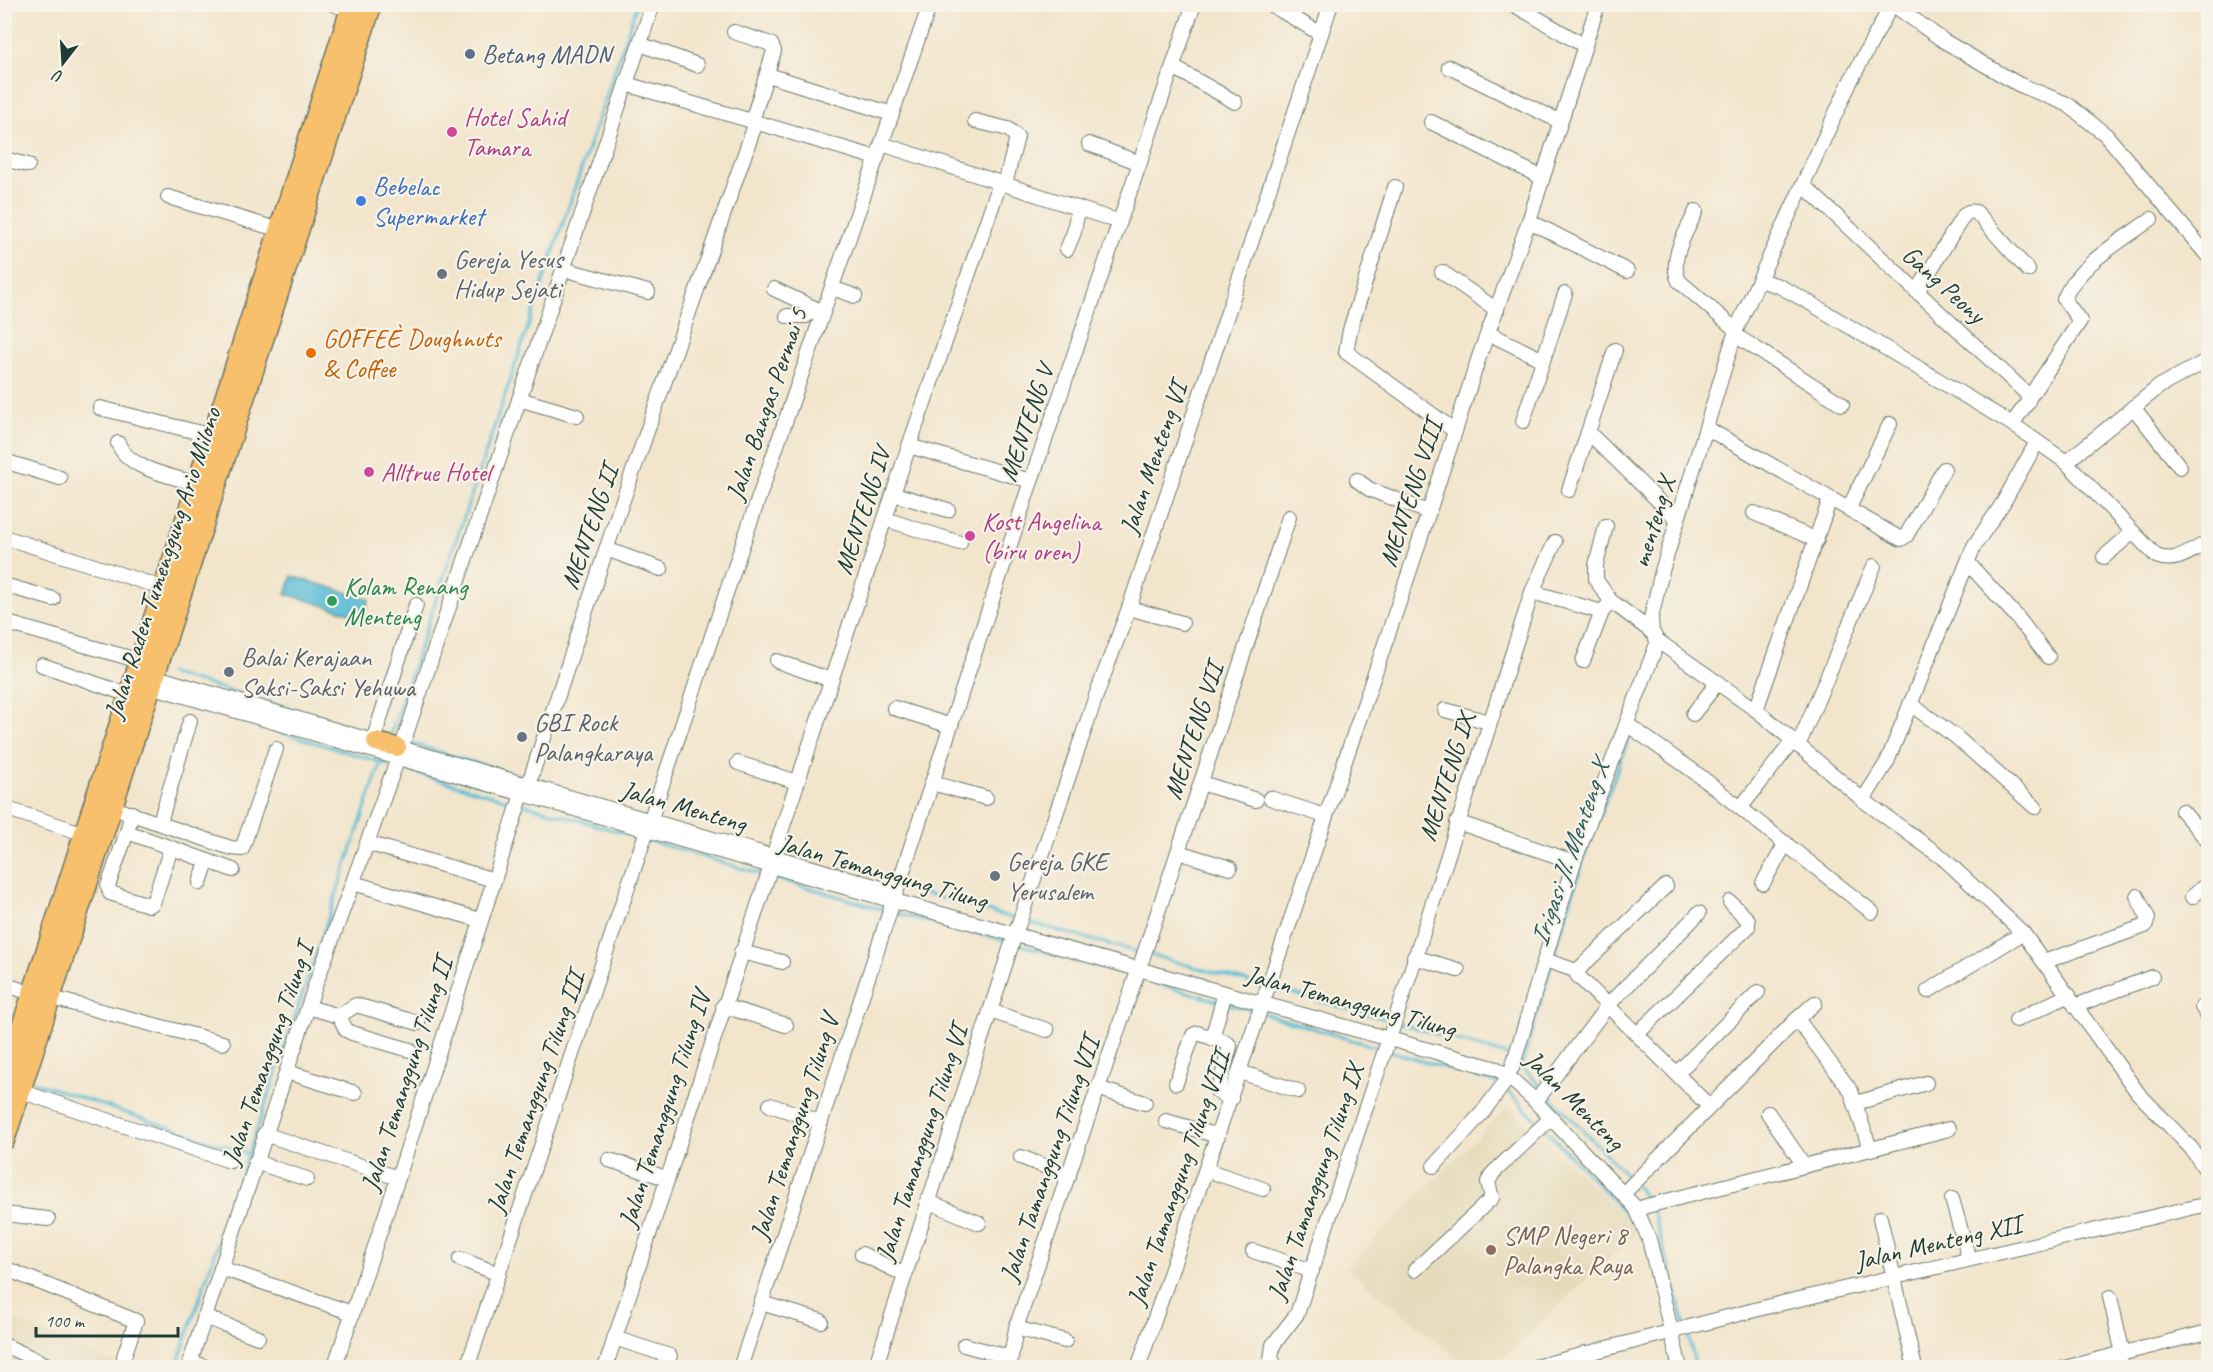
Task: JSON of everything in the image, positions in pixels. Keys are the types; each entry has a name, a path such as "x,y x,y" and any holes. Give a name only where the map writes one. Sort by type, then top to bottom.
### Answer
{"highway":[{"name":"Jalan Raden Tumenggung Ario Milono","path":"171,584 289,232 352,6"},
{"name":"Jalan Raden Tumenggung Ario Milono","path":"4,1139 11,1085 42,996 85,834 110,782 148,674 197,484 289,232"},
{"name":"Jalan Raden Tumenggung Ario Milono","path":"42,996 105,863 111,807 110,782 129,694 148,674"}],"main road":[{"name":"Jalan Temanggung Tilung","path":"374,745 398,753"}],"street":[{"name":"Jalan Temanggung Tilung I","path":"189,1364 264,1134 353,884 653,4"},
{"name":"Jalan Bangas Permai 5","path":"650,826 818,310 832,288 930,4"},
{"name":"MENTENG V","path":"894,897 1031,481 1194,4"},
{"path":"1270,4 1321,34"},
{"name":"Jalan Menteng VI","path":"1017,930 1097,693 1129,608 1331,4"},
{"path":"1513,4 1585,46"},
{"name":"MENTENG VIII","path":"1265,999 1488,333 1529,221 1541,177 1598,4"},
{"path":"1892,4 1944,41 2018,84 2067,104 2106,135 2208,256"},
{"name":"menteng X","path":"1434,1166 1482,1113 1511,1072 1574,862 1628,724 1655,637 1651,618 1662,571 1708,429 1735,333 1851,80 1892,4"},
{"name":"MENTENG II","path":"525,790 606,549 699,285 768,75 773,47 734,32"},
{"path":"640,44 697,65"},
{"path":"1173,67 1235,102"},
{"path":"1449,67 1559,121"},
{"path":"768,75 892,114"},
{"path":"626,84 877,158"},
{"name":"MENTENG IV","path":"772,861 909,446 1003,184 1017,137 1008,129 975,121"},
{"path":"1431,122 1541,177"},
{"path":"882,144 1120,222"},
{"path":"1089,144 1140,163"},
{"path":"4,159 28,165"},
{"name":"Gang Peony","path":"1803,185 2006,373 2029,398"},
{"path":"1395,187 1350,330 1346,352 1455,431"},
{"path":"168,197 289,232"},
{"path":"1067,249 1074,232 1078,208"},
{"path":"1917,292 1960,221 1966,212 1971,210 1976,212 2028,270"},
{"path":"1696,211 1678,251 1675,272 1679,281 1735,333 1842,404"},
{"path":"2012,424 2080,321 2064,299 2068,289 2087,268 2151,219"},
{"path":"1529,221 1627,271"},
{"path":"562,269 648,292"},
{"path":"1442,272 1497,310"},
{"path":"1758,280 1779,286 1805,300 2012,424 2034,447 2066,462 2157,556 2164,559 2178,559 2208,542"},
{"path":"832,288 855,296"},
{"path":"774,289 818,310"},
{"path":"1523,422 1565,294"},
{"path":"787,316 806,316 818,310"},
{"path":"1488,333 1543,360"},
{"path":"1569,490 1615,350"},
{"path":"2066,462 2160,386 2208,360"},
{"path":"519,399 577,416"},
{"path":"2133,407 2180,467"},
{"path":"100,408 213,436"},
{"path":"1849,508 1890,424"},
{"path":"1708,429 1830,500 1849,508 1897,538 1903,539 1944,469"},
{"path":"1589,433 1678,520"},
{"path":"118,443 125,455 136,463 197,484"},
{"path":"909,446 1031,481"},
{"path":"1863,800 1887,762 1982,532 2003,503 2034,447"},
{"path":"4,461 60,478"},
{"path":"1357,480 1369,489 1428,512"},
{"path":"894,494 948,510"},
{"path":"1756,710 1830,500"},
{"path":"1754,513 1816,540"},
{"name":"MENTENG VII","path":"1141,964 1289,517"},
{"path":"885,519 960,543"},
{"path":"1583,661 1607,608 1596,580 1596,565 1606,526"},
{"path":"2104,557 2133,532"},
{"path":"4,537 171,584"},
{"name":"MENTENG IX","path":"1390,1034 1532,592 1555,542"},
{"path":"606,549 662,569"},
{"path":"1968,563 2016,616 2048,657"},
{"path":"1741,807 1796,743 1874,566"},
{"path":"4,585 53,599"},
{"path":"1532,592 1607,608 1655,637 1756,710 1863,800 1943,858 2023,933 2046,961 2138,1093 2191,1149 2208,1173"},
{"path":"374,745 416,604"},
{"path":"1129,608 1182,623"},
{"name":"Jalan Temanggung Tilung","path":"4,622 148,674 307,727 374,745"},
{"path":"777,661 831,680"},
{"path":"42,665 129,694"},
{"path":"1694,714 1718,682"},
{"path":"1910,704 1955,736 2035,807"},
{"path":"894,708 951,726"},
{"path":"1445,710 1489,722"},
{"path":"160,822 190,721"},
{"path":"1628,724 1741,807 1872,912"},
{"path":"111,807 231,848 242,849 276,749"},
{"name":"Jalan Temanggung Tilung","path":"398,753 894,897 1141,964 1225,993 1265,999 1390,1034 1511,1072 1551,1118 1624,1193 1639,1214 1650,1239 1675,1330 1680,1368"},
{"path":"738,763 797,782"},
{"path":"932,783 986,798"},
{"path":"1201,783 1325,816"},
{"name":"Jalan Temanggung Tilung II","path":"334,1368 398,1178 480,920 525,790"},
{"path":"4,808 85,834"},
{"path":"2182,811 2208,841"},
{"path":"132,813 127,832 105,863 110,894 149,905 155,898 171,848"},
{"path":"1457,822 1574,862"},
{"name":"Jalan Temanggung Tilung III","path":"467,1368 650,826"},
{"path":"127,832 233,870"},
{"path":"367,843 494,880"},
{"path":"1763,883 1786,843"},
{"path":"1178,852 1230,868"},
{"path":"200,883 207,861"},
{"name":"Jalan Temanggung Tilung IV","path":"605,1368 772,861"},
{"path":"2192,897 2208,883"},
{"path":"353,884 480,920"},
{"path":"1577,971 1666,886"},
{"path":"2046,961 2145,926 2148,918 2137,896"},
{"name":"Jalan Temanggung Tilung V","path":"740,1368 894,897"},
{"path":"1637,1034 1748,927 1748,920 1730,902"},
{"path":"1540,1096 1608,1005 1699,913"},
{"name":"Jalan Tamanggung Tilung VI","path":"875,1368 903,1274 1017,930"},
{"path":"1928,991 2023,933"},
{"path":"741,952 782,962"},
{"path":"1414,957 1458,970"},
{"path":"1545,960 1577,971"},
{"path":"1141,964 1265,999"},
{"name":"Jalan Tamanggung Tilung VII","path":"1009,1362 1016,1328 1100,1089 1141,964"},
{"path":"1577,971 1578,978 1709,1106"},
{"path":"2016,1020 2072,1000 2152,977"},
{"path":"4,984 223,1043"},
{"path":"1677,1073 1758,992"},
{"path":"1212,1038 1225,993"},
{"name":"Jalan Tamanggung Tilung VIII","path":"1138,1368 1265,999"},
{"path":"1629,1188 1815,1003"},
{"path":"339,1016 357,1005 418,1023"},
{"path":"723,1006 786,1024"},
{"path":"308,1007 339,1016 346,1030 352,1033 410,1050"},
{"path":"990,1011 1047,1030"},
{"path":"1797,1020 1843,1078 1856,1102 1870,1149"},
{"path":"1176,1083 1193,1035 1198,1033 1230,1046 1218,1092 1231,1099"},
{"name":"Jalan Tamanggung Tilung IX","path":"1277,1368 1271,1359 1273,1345 1296,1317 1390,1034"},
{"path":"287,1072 355,1093"},
{"path":"1240,1072 1298,1091"},
{"name":"Jalan Menteng","path":"1511,1072 1540,1096 1629,1188 1643,1207 1656,1239 1675,1330 1688,1368"},
{"path":"1856,1102 1926,1083"},
{"path":"11,1085 230,1161"},
{"path":"1100,1089 1145,1103"},
{"path":"770,1105 821,1122"},
{"path":"1768,1113 1804,1165"},
{"path":"1415,1270 1492,1198 1488,1182 1493,1173 1551,1118"},
{"path":"1166,1121 1218,1136"},
{"path":"1643,1207 1949,1129"},
{"path":"264,1134 398,1178"},
{"path":"1021,1157 1069,1176"},
{"path":"609,1160 666,1178"},
{"path":"255,1162 307,1179"},
{"path":"1206,1170 1263,1189"},
{"path":"1952,1199 1969,1259"},
{"path":"927,1201 979,1223"},
{"name":"Jalan Menteng XII","path":"1531,1368 1893,1276 2208,1204"},
{"path":"4,1214 48,1219"},
{"path":"1880,1218 1915,1368"},
{"path":"1253,1251 1312,1271"},
{"path":"862,1254 903,1274"},
{"path":"460,1259 499,1274"},
{"path":"4,1268 136,1320 124,1356"},
{"path":"221,1268 352,1313"},
{"path":"2110,1297 2123,1354"},
{"path":"761,1303 821,1321"},
{"path":"204,1317 258,1337"},
{"path":"1016,1328 1065,1341"},
{"path":"2064,1368 2208,1332"},
{"path":"615,1338 670,1356"},
{"path":"4,1345 54,1368"},
{"path":"964,1346 1009,1362"},
{"path":"1585,1353 1589,1368"},
{"path":"189,1364 207,1368"}],"shaded area":[{"name":"SMP Negeri 8 Palangka Raya","path":"1508,1107 1626,1217 1637,1232 1493,1367 1469,1367 1346,1268"},
{"path":"4,1315 95,1355 125,1367 5,1367"}],"water":[{"path":"292,576 369,599 363,617 286,594"}],"waterway":[{"path":"389,739 637,4"},
{"name":"Irigasi Jl. Menteng X","path":"1634,725 1661,654"},
{"path":"168,673 371,732"},
{"path":"167,698 390,765"},
{"name":"Irigasi Jl. Menteng X","path":"1554,957 1585,854 1632,731"},
{"path":"406,742 526,778"},
{"path":"176,1368 381,762"},
{"path":"399,768 514,802"},
{"path":"536,780 555,786"},
{"path":"523,804 641,838"},
{"path":"647,840 764,875"},
{"path":"771,877 885,910"},
{"path":"901,887 1016,919"},
{"path":"895,913 1007,941"},
{"path":"1023,921 1141,953"},
{"path":"1017,944 1132,976"},
{"path":"1147,954 1263,986"},
{"name":"Irigasi Jl. Menteng X","path":"1521,1068 1551,967"},
{"path":"1141,979 1218,1001"},
{"path":"1272,988 1390,1020"},
{"path":"1227,1004 1256,1011"},
{"path":"1262,1013 1382,1049"},
{"path":"1399,1023 1510,1056"},
{"path":"1389,1051 1500,1084"},
{"path":"1518,1063 1542,1088"},
{"path":"31,1081 249,1154"},
{"path":"1505,1088 1540,1124"},
{"path":"1547,1093 1632,1181"},
{"path":"1545,1129 1637,1226"},
{"path":"1636,1186 1649,1202"},
{"path":"1652,1207 1685,1325"},
{"path":"1687,1331 1696,1368"},
{"path":"1669,1349 1673,1368"}],"place":[{"name":"Betang MADN","path":"470,54"},
{"name":"Hotel Sahid Tamara","path":"452,132"},
{"name":"Bebelac Supermarket","path":"361,201"},
{"name":"Gereja Yesus Hidup Sejati","path":"442,274"},
{"name":"GOFFEÈ Doughnuts & Coffee","path":"311,353"},
{"name":"Alltrue Hotel","path":"369,472"},
{"name":"Kost Angelina (biru oren)","path":"970,536"},
{"name":"Kolam Renang Menteng","path":"332,601"},
{"name":"Balai Kerajaan Saksi-Saksi Yehuwa","path":"229,672"},
{"name":"GBI Rock Palangkaraya","path":"522,737"},
{"name":"Gereja GKE Yerusalem","path":"995,876"},
{"name":"SMP Negeri 8 Palangka Raya","path":"1491,1250"}]}
